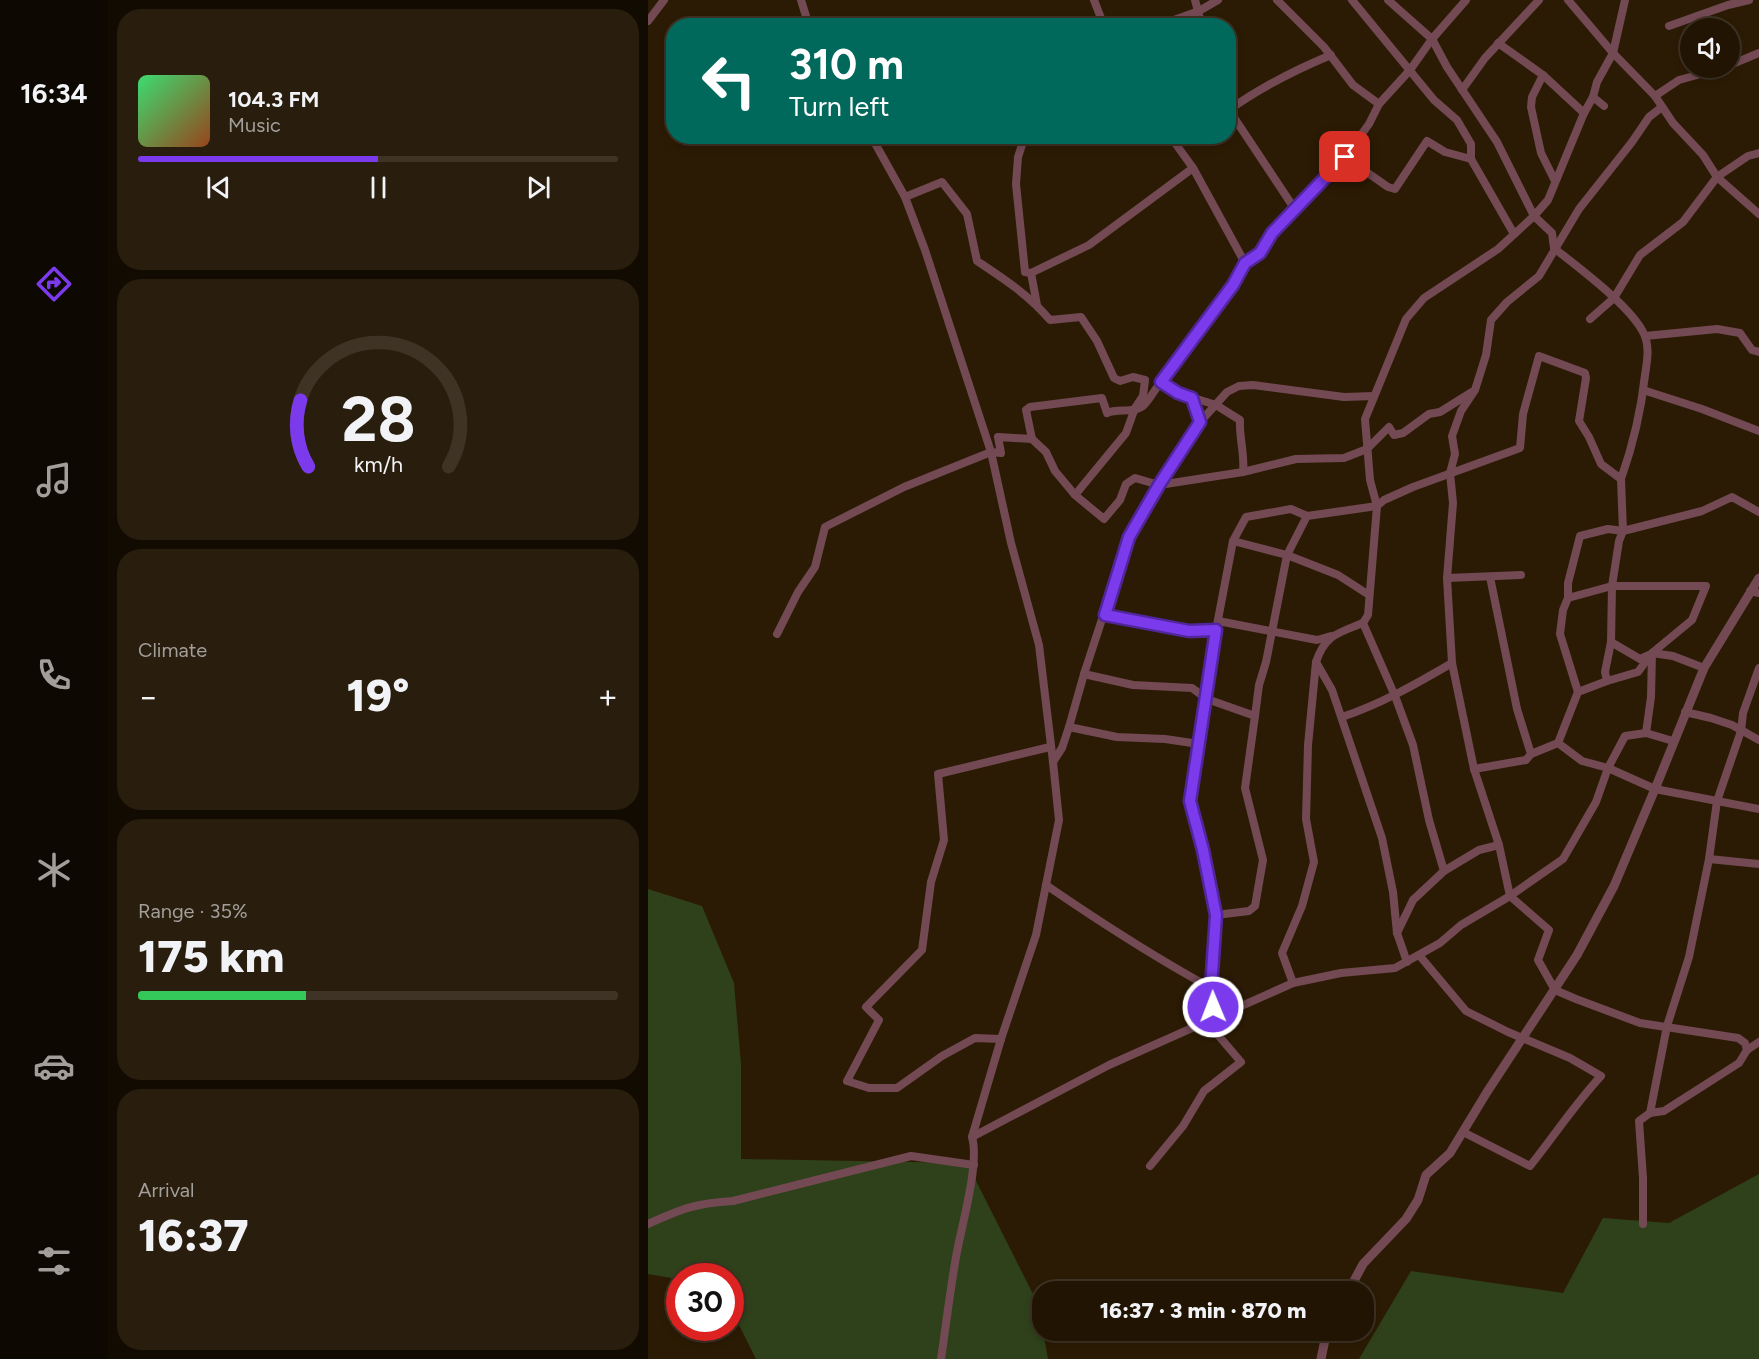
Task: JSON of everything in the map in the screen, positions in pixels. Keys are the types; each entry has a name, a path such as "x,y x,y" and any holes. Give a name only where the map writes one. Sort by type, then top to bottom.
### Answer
{"street":[{"path":"648,21 664,0"},
{"path":"801,0 807,18"},
{"path":"1094,0 1101,18"},
{"path":"1195,0 1200,18"},
{"path":"1179,18 1199,11 1218,0"},
{"path":"1277,0 1324,46 1353,85 1379,104"},
{"path":"1352,0 1434,100 1457,120 1471,144 1471,159 1514,234"},
{"path":"1388,0 1431,39 1497,142 1534,216 1552,232 1554,248 1614,298 1640,327 1645,336 1647,354 1635,439 1621,479 1623,531 1619,541 1612,586 1611,642 1605,672 1607,681"},
{"path":"1466,0 1431,39 1410,70 1379,104 1370,124 1345,157 1272,233 1260,253 1245,263 1233,285 1142,407 1122,411 1115,409 1107,413 1102,398 1030,407 1026,410 1032,438 1046,452 1055,471 1075,495 1104,519 1120,500 1122,491 1135,478 1159,485 1242,472 1296,459 1344,458 1367,449 1389,427 1394,435 1403,433 1429,414 1440,412 1475,390"},
{"path":"1462,90 1498,44 1539,0"},
{"path":"1568,0 1655,96 1673,123 1703,155 1718,177 1759,214"},
{"path":"1218,621 1317,640 1363,623 1368,615 1377,506 1370,480 1365,419 1406,319 1424,298 1498,249 1548,200 1584,113 1593,97 1597,82 1613,52 1625,0"},
{"path":"1669,26 1749,0"},
{"path":"1498,44 1543,75 1584,113"},
{"path":"1740,61 1759,53"},
{"path":"1236,105 1295,70 1331,55"},
{"path":"1543,75 1531,107 1541,153 1555,181"},
{"path":"1655,96 1679,80 1686,78"},
{"path":"1593,97 1604,106"},
{"path":"1662,107 1649,117 1579,209 1539,276 1507,302 1491,320 1486,355 1475,390 1461,411 1452,436 1455,454 1450,473 1453,503 1447,578 1452,663 1474,769 1499,845 1510,896 1549,930 1538,960 1554,990 1640,1023 1738,1038 1747,1050"},
{"path":"1236,120 1296,208"},
{"path":"1345,157 1388,187 1395,189 1427,141 1445,152 1471,159"},
{"path":"875,144 905,197 925,250 991,452 1011,543 1039,645 1059,820 1036,935 1001,1039 972,1137 974,1165 956,1257 941,1359"},
{"path":"1022,144 1018,157 1016,184 1025,272 1031,273 1089,245 1193,168"},
{"path":"1176,144 1193,168 1245,263"},
{"path":"1590,319 1614,298 1640,255 1683,222 1718,177 1748,156 1759,153"},
{"path":"905,197 942,182 967,214 977,261 1016,286 1050,320 1082,317 1097,341 1114,378 1120,381 1132,377 1145,380 1143,396 1135,408 1126,433 1075,495"},
{"path":"1031,273 1037,305"},
{"path":"1645,336 1717,329 1740,333 1752,350 1759,352"},
{"path":"1206,1021 1213,1007 1211,988 1216,915 1190,801 1216,630 1233,540 1246,518 1291,509 1307,516 1377,506 1384,500 1413,487 1521,448 1523,414 1539,356 1584,373 1586,378 1579,421 1589,436 1601,464 1621,479"},
{"path":"1161,382 1178,393 1216,405 1240,420 1239,439 1244,458 1242,472"},
{"path":"1053,762 1062,748 1129,537 1200,422 1227,392 1239,386 1253,385 1344,397 1374,396"},
{"path":"1643,390 1759,431"},
{"path":"1192,398 1200,422"},
{"path":"777,634 798,592 815,567 825,527 904,487 991,452 1001,453 998,437 1032,438"},
{"path":"1474,769 1526,760 1531,754 1558,742 1578,692 1560,634 1563,610 1568,598 1568,583 1580,536 1608,529 1623,531 1702,511 1732,497 1759,512"},
{"path":"1216,915 1249,911 1255,906 1263,860 1245,788 1259,685 1266,662 1270,632 1287,555 1307,516"},
{"path":"1233,540 1287,555 1338,575 1369,595"},
{"path":"1447,578 1521,574"},
{"path":"1490,577 1517,709 1531,754"},
{"path":"1354,1281 1363,1264 1406,1219 1418,1200 1426,1175 1450,1153 1577,955 1614,886 1704,668 1755,592 1759,578"},
{"path":"1568,598 1612,586 1706,586 1692,620 1653,653 1638,672 1578,692"},
{"path":"1105,615 1189,631 1216,630"},
{"path":"1363,623 1395,696 1413,745 1429,820 1444,871"},
{"path":"1293,983 1282,953 1302,906 1314,862 1306,819 1308,745 1316,662 1321,647 1335,634"},
{"path":"1611,642 1640,659 1653,653 1673,656 1704,668"},
{"path":"1646,733 1651,697 1653,653"},
{"path":"1316,662 1332,690 1382,838 1393,892 1397,933 1407,962"},
{"path":"1342,717 1395,696 1452,663"},
{"path":"1650,1113 1667,1026 1689,957 1709,859 1717,801 1742,731 1743,713 1759,668"},
{"path":"1084,674 1133,685 1192,688 1207,699 1256,716"},
{"path":"1685,712 1710,717 1732,725 1759,740"},
{"path":"1069,727 1117,736 1199,744"},
{"path":"972,1137 1109,1065 1293,983 1341,973 1395,968 1407,962 1440,943 1461,925 1510,896 1563,859 1596,802 1608,768 1625,736 1646,733 1673,741"},
{"path":"1558,742 1582,760 1608,768 1655,789 1759,809"},
{"path":"1001,1039 975,1038 942,1056 897,1088 869,1088 847,1081 879,1020 866,1006 922,950 930,882 944,840 938,774 1050,747"},
{"path":"1397,933 1413,900 1444,871 1479,850 1499,845"},
{"path":"1709,859 1759,864"},
{"path":"1046,885 1140,947 1211,988"},
{"path":"1419,955 1466,1011 1570,1058 1601,1076 1577,1102 1561,1128 1530,1166 1463,1132"},
{"path":"1150,1166 1183,1126 1204,1091 1241,1062 1206,1021"},
{"path":"1643,1224 1639,1121 1650,1113 1664,1111 1739,1063 1747,1050 1759,1042"},
{"path":"648,1224 686,1207 733,1201 910,1156 974,1165"},
{"path":"1321,1359 1325,1341"}],"green space":[{"path":"648,889 702,906 734,983 741,1064 741,1159 967,1163 1032,1292 1032,1341 1045,1341 1048,1359 756,1359 744,1335 744,1263 666,1263 666,1277 648,1274"},
{"path":"1759,1174 1759,1359 1359,1359 1370,1341 1374,1341 1374,1334 1411,1271 1563,1293 1603,1218 1669,1223"}],"route":[{"path":"1213,1007 1211,988 1216,944 1216,915 1213,893 1190,801 1216,630 1189,631 1105,615 1129,537 1200,422 1192,398 1178,393 1161,382 1233,285 1245,263 1260,253 1272,233 1345,157"}]}
